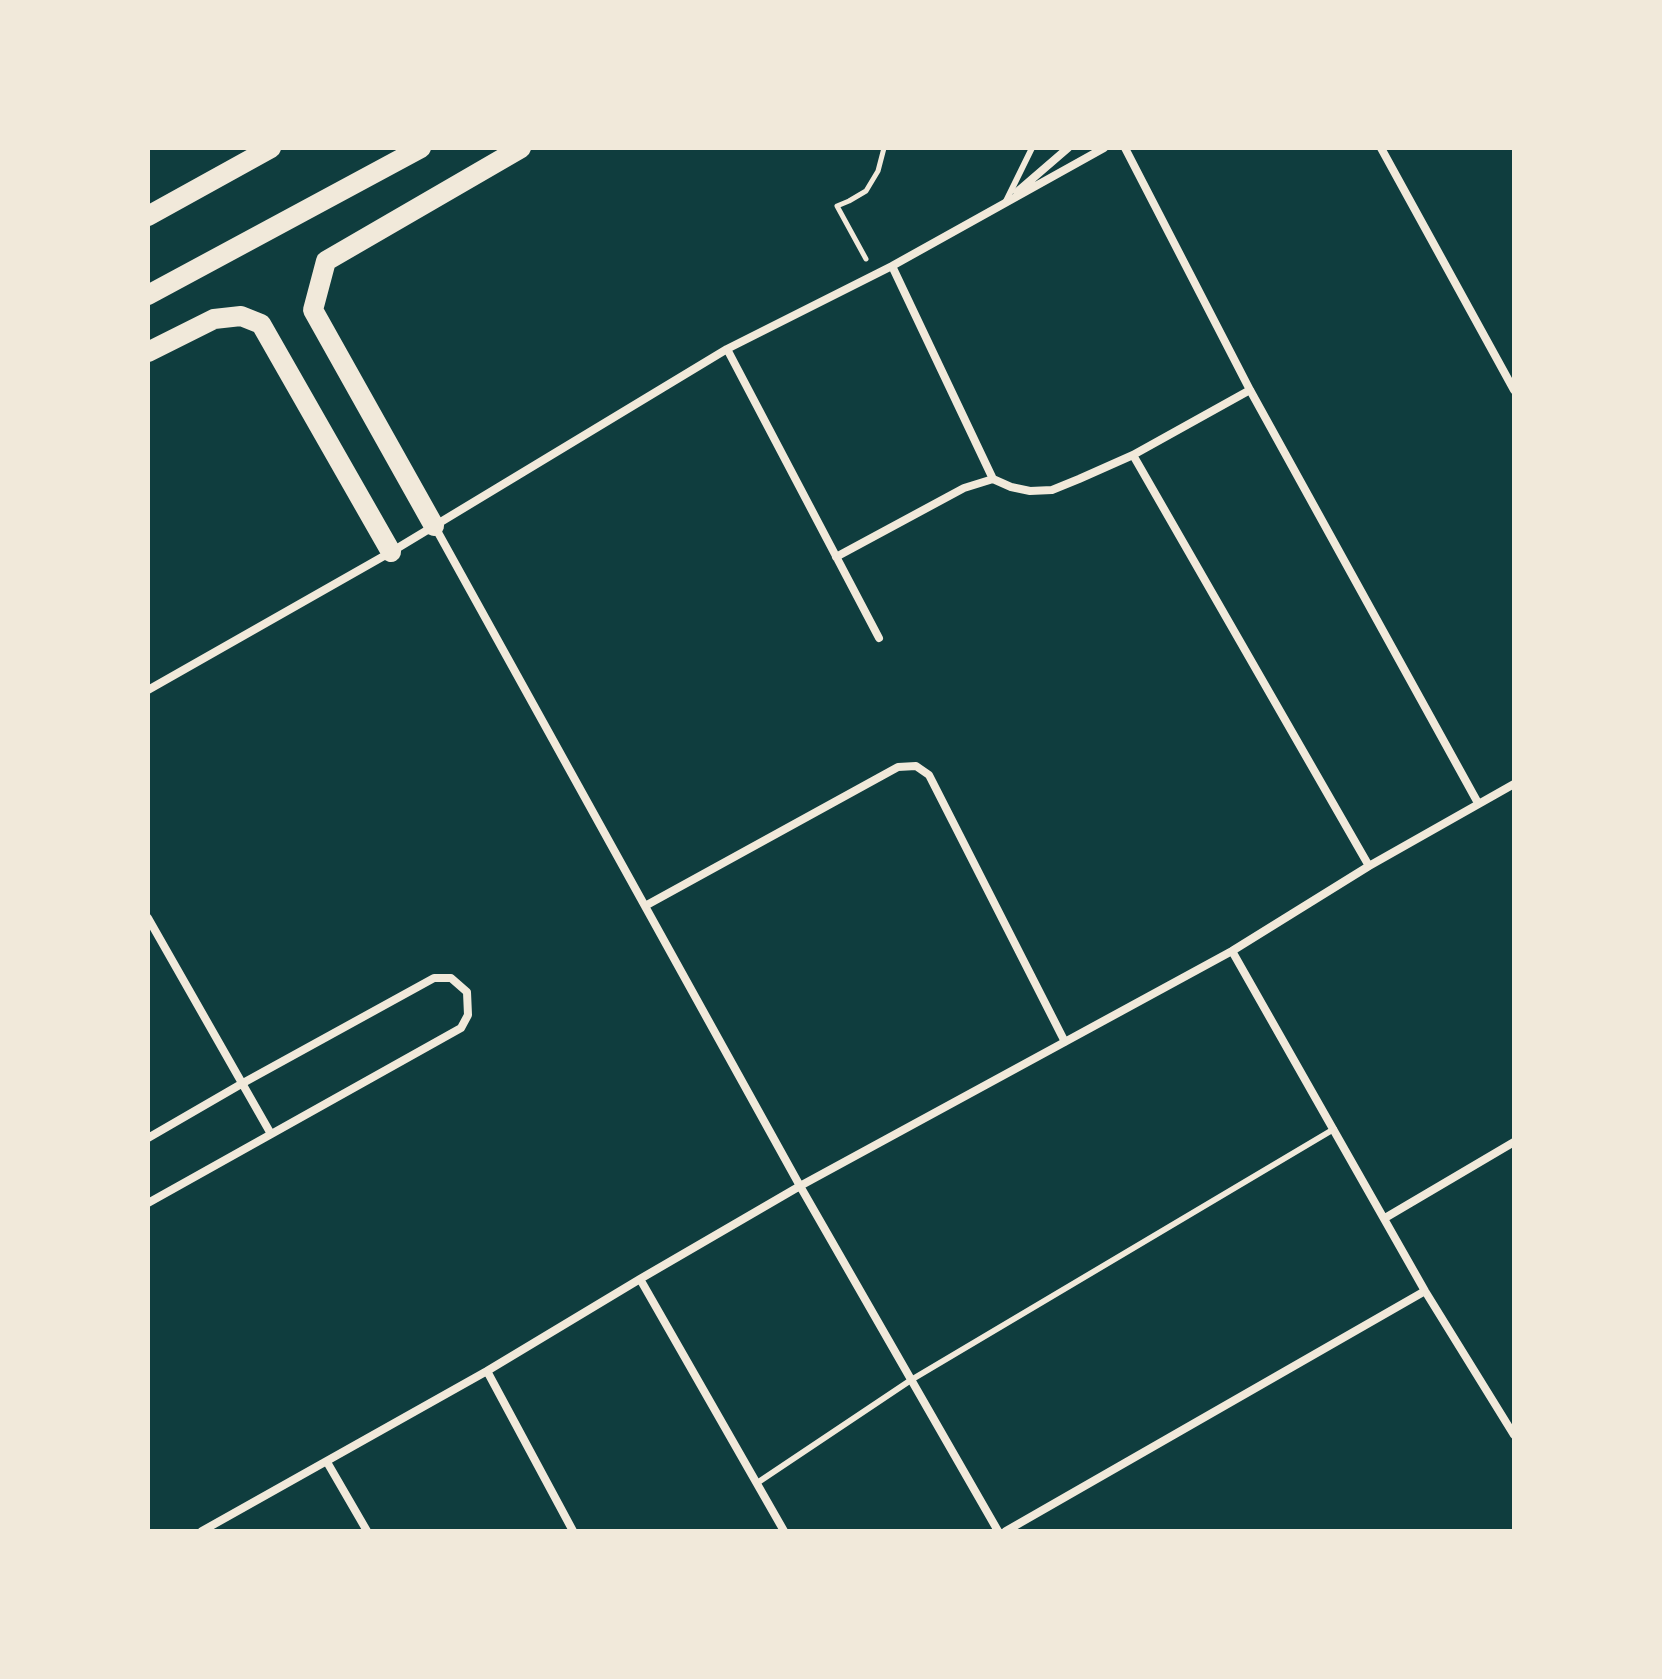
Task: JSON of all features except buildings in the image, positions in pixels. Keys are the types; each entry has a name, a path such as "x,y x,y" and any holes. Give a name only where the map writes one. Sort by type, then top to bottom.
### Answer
{"main road":[{"path":"148,216 271,148"},
{"path":"148,295 421,148"},
{"path":"434,526 313,310 326,261 521,148"},
{"path":"148,352 214,319 241,316 261,324 391,552"}],"street":[{"path":"1005,203 1068,148"},
{"path":"148,690 391,552 727,349 892,266 1104,148"},
{"path":"1125,148 1250,390 1478,803"},
{"path":"1381,148 1514,390"},
{"path":"892,266 993,479 1011,487 1030,491 1052,490 1133,455 1250,390"},
{"path":"727,349 879,638"},
{"path":"1133,455 1369,866"},
{"path":"836,557 964,488 993,479"},
{"path":"434,526 800,1186 998,1531"},
{"path":"645,906 898,767 916,766 929,775 1065,1042"},
{"path":"202,1531 487,1371 800,1186 1232,951 1369,866 1514,784"},
{"path":"148,918 271,1134"},
{"path":"1232,951 1425,1291 1514,1435"},
{"path":"148,1138 434,978 451,978 467,992 468,1015 461,1028 148,1203"},
{"path":"1385,1218 1514,1142"},
{"path":"640,1279 784,1531"},
{"path":"1006,1531 1425,1291"},
{"path":"487,1371 573,1531"},
{"path":"327,1462 367,1531"}],"lane":[{"path":"1005,203 1032,148"},
{"path":"757,1483 911,1380 1334,1129"}],"path":[{"path":"874,274 837,206 866,191 878,171 884,148"}]}
